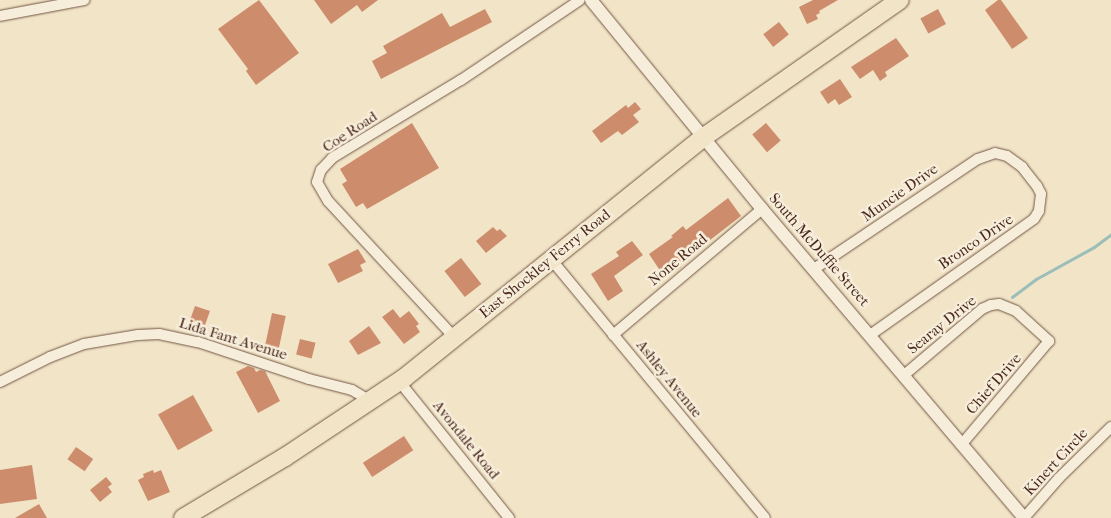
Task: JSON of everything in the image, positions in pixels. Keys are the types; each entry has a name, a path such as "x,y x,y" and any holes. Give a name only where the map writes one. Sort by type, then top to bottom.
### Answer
{"highway":[{"name":"East Shockley Ferry Road","path":"183,518 278,461 399,381 550,258 704,137 900,0"}],"street":[{"path":"0,16 34,4 85,0"},
{"name":"Coe Road","path":"454,337 328,201 317,182 321,170 332,158 461,80 580,0"},
{"name":"South McDuffie Street","path":"591,0 762,209 1024,518"},
{"name":"Muncie Drive","path":"814,270 978,159 995,153 1007,156"},
{"name":"Bronco Drive","path":"870,335 1034,219 1039,211 1041,194 1022,167 1007,156"},
{"name":"None Road","path":"613,335 762,209"},
{"name":"Ashley Avenue","path":"550,258 764,518"},
{"name":"Searay Drive","path":"903,376 982,309 991,305 999,304 1016,311 1049,342"},
{"name":"Lida Fant Avenue","path":"0,382 50,357 84,344 138,334 159,334 198,342 309,379 352,390 370,401"},
{"name":"Chief Drive","path":"962,445 1049,342"},
{"name":"Avondale Road","path":"399,381 509,518"},
{"name":"Kinert Circle","path":"1024,518 1059,478 1111,427"}],"building":[{"path":"259,0 299,53 256,85 246,71 248,69 218,29"},
{"path":"314,0 378,0 362,12 357,5 331,24"},
{"path":"813,0 838,0 819,11 820,13 816,15 818,19 807,24 799,7"},
{"path":"998,0 1001,0 1028,38 1012,49 985,10"},
{"path":"485,9 492,22 381,79 372,61 387,53 383,46 442,13 450,27"},
{"path":"938,9 946,24 928,33 920,18"},
{"path":"779,22 789,35 773,47 763,34"},
{"path":"896,38 909,56 885,72 887,76 880,81 873,70 860,79 851,67"},
{"path":"840,79 852,97 839,105 835,99 828,104 820,92"},
{"path":"635,102 641,109 633,115 639,122 622,135 618,131 601,143 592,131 626,105 628,108"},
{"path":"412,123 439,168 367,209 363,203 356,207 342,184 347,181 340,169"},
{"path":"766,123 781,141 767,152 752,135"},
{"path":"728,198 741,216 705,244 701,238 684,252 689,259 665,278 649,254 673,237 671,236 683,226 686,230"},
{"path":"493,227 497,231 500,229 507,236 486,253 476,241"},
{"path":"632,241 643,255 614,276 623,291 608,301 591,274 619,256 616,252"},
{"path":"358,249 366,262 360,265 363,271 338,283 328,264"},
{"path":"461,258 481,284 465,297 444,271"},
{"path":"195,306 210,311 205,325 189,323"},
{"path":"393,309 400,318 409,311 419,324 416,326 420,332 404,344 382,317"},
{"path":"272,313 286,316 278,350 265,347"},
{"path":"369,326 381,343 358,355 349,341"},
{"path":"300,339 316,343 312,358 296,355"},
{"path":"248,366 254,368 256,372 260,370 265,371 280,401 258,413 236,372"},
{"path":"193,395 213,431 178,450 158,414"},
{"path":"404,436 413,450 372,477 363,463"},
{"path":"76,447 93,459 85,471 67,459"},
{"path":"32,465 37,499 0,504 0,470"},
{"path":"153,470 154,473 161,470 170,492 148,501 138,480 144,477 143,474"},
{"path":"106,477 112,484 108,487 112,492 100,502 90,490"},
{"path":"39,504 47,518 15,518"}],"waterway":[{"path":"1012,297 1036,279 1094,247 1111,234"}]}
